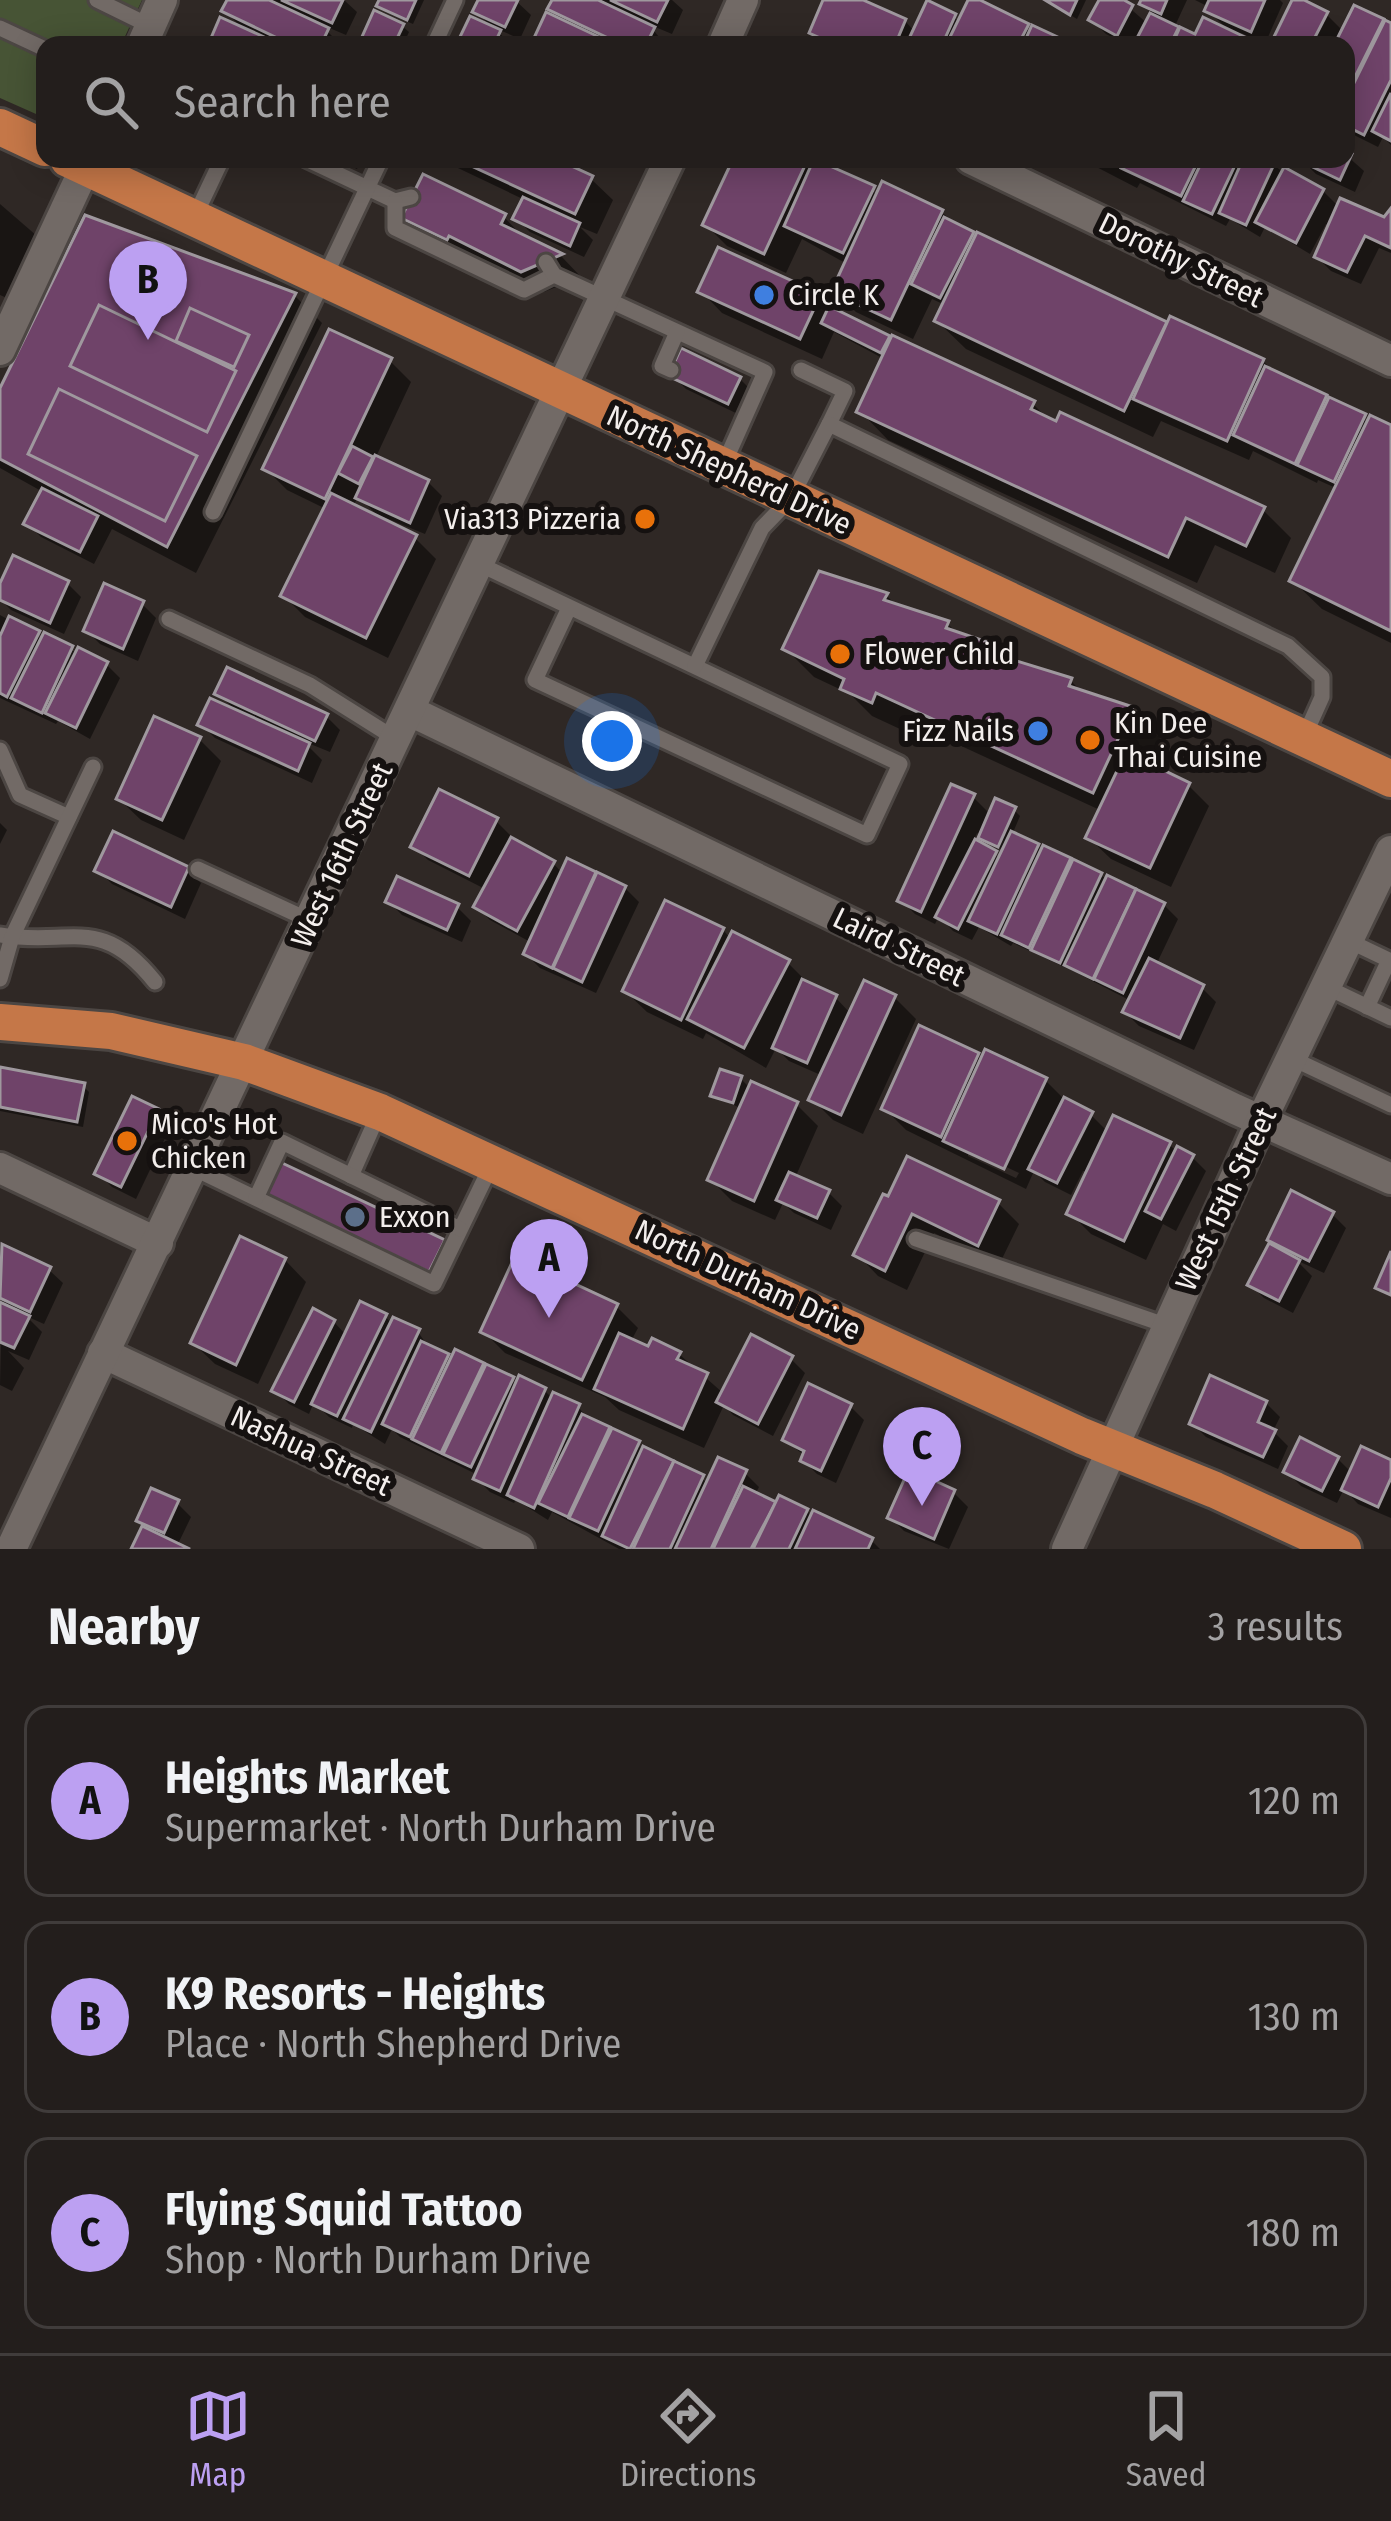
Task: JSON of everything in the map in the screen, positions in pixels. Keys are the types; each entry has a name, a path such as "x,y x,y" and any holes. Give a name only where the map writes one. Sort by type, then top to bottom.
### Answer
{"main road":[{"path":"0,127 36,144"},
{"name":"North Shepherd Drive","path":"93,168 321,280 1391,779"},
{"name":"North Durham Drive","path":"0,1022 111,1030 244,1063 380,1112 1112,1450 1215,1490 1343,1549"}],"street":[{"path":"730,36 743,0"},
{"path":"0,350 78,168"},
{"name":"West 16th Street","path":"11,1549 666,168"},
{"name":"Dorothy Street","path":"990,168 1391,362"},
{"name":"Laird Street","path":"403,725 1391,1179"},
{"name":"West 15th Street","path":"1066,1549 1261,1121 1391,851"},
{"path":"0,1168 158,1243"},
{"name":"Nashua Street","path":"103,1353 519,1549"}],"lane":[{"path":"97,0 106,8 151,24"},
{"path":"438,36 455,0"},
{"path":"0,28 36,45"},
{"path":"194,219 218,168"},
{"path":"325,168 403,199 395,228 524,290 550,268 677,332 698,349 765,372 722,466"},
{"path":"213,512 376,168"},
{"path":"670,370 662,366 677,332"},
{"path":"695,666 762,528 791,498 845,391 801,370"},
{"path":"730,399 749,407"},
{"path":"829,424 1302,655 1322,677 1322,697 1303,739"},
{"path":"479,564 900,764 867,835 535,680 568,610"},
{"path":"169,619 403,725"},
{"path":"0,750 20,795 69,817"},
{"path":"0,979 6,936 93,767"},
{"path":"198,869 310,921"},
{"path":"6,936 57,934 107,941 136,958 155,982"},
{"path":"1347,940 1390,958 1367,1007"},
{"path":"1324,986 1391,1018"},
{"path":"1291,1058 1391,1105"},
{"path":"351,1176 380,1112"},
{"path":"256,1198 282,1142 460,1229"},
{"path":"193,1168 434,1284 493,1161"},
{"path":"916,1239 1168,1325"}],"green space":[{"path":"0,0 142,0 125,36 36,36 36,114 0,98"}],"building":[{"path":"227,0 269,0 329,28 325,36 273,36 221,11"},
{"path":"281,0 343,0 332,23"},
{"path":"379,0 416,0 407,20 376,6"},
{"path":"478,0 518,0 505,27 472,12"},
{"path":"552,0 598,0 655,27 650,36 604,36 547,9"},
{"path":"610,0 668,0 657,22"},
{"path":"823,0 863,0 906,19 899,36 809,33"},
{"path":"927,0 956,14 946,36 910,36"},
{"path":"968,0 980,0 1029,24 1023,36 950,36"},
{"path":"1045,0 1077,0 1070,15"},
{"path":"1099,0 1124,0 1133,5 1117,36 1088,20"},
{"path":"1141,0 1167,0 1161,14 1139,4"},
{"path":"1209,0 1265,0 1251,32 1204,11"},
{"path":"1292,0 1304,0 1328,12 1316,36 1274,36"},
{"path":"1354,5 1384,19 1355,77 1355,36 1338,36"},
{"path":"374,10 404,24 398,36 362,36"},
{"path":"546,12 597,36 535,36"},
{"path":"1150,13 1179,27 1174,36 1138,36"},
{"path":"470,16 501,30 498,36 460,36"},
{"path":"220,17 262,36 212,36"},
{"path":"1203,17 1243,36 1176,36 1180,27 1195,34"},
{"path":"1385,20 1391,23 1391,80 1364,135 1355,130 1355,81"},
{"path":"1032,25 1056,36 1027,36"},
{"path":"1391,93 1391,141 1372,131"},
{"path":"475,168 576,168 593,176 575,214"},
{"path":"729,168 804,168 764,254 702,225"},
{"path":"810,168 834,168 875,186 843,253 784,226"},
{"path":"1121,168 1195,168 1181,196"},
{"path":"1199,168 1234,168 1212,214 1183,201"},
{"path":"1239,168 1272,168 1246,225 1219,213"},
{"path":"1283,168 1324,189 1296,243 1255,222"},
{"path":"1315,168 1346,168 1340,180"},
{"path":"423,174 506,214 501,224 563,254 521,272 401,218"},
{"path":"882,181 943,210 891,320 831,292"},
{"path":"523,197 580,223 570,246 512,219"},
{"path":"1340,198 1384,217 1391,208 1391,248 1365,236 1347,272 1314,257"},
{"path":"85,215 296,293 167,547 0,459 0,388"},
{"path":"944,217 974,232 940,298 911,284"},
{"path":"977,232 1167,322 1124,411 934,321"},
{"path":"718,247 821,294 800,339 697,292"},
{"path":"99,305 236,371 207,432 70,366"},
{"path":"829,306 890,336 881,353 821,323"},
{"path":"190,308 249,335 234,367 176,341"},
{"path":"1170,316 1264,359 1227,441 1133,399"},
{"path":"329,329 392,358 325,499 262,469"},
{"path":"892,335 1035,401 1031,409 1056,421 1060,412 1265,507 1246,546 1186,518 1168,557 856,412"},
{"path":"681,348 741,377 728,404 668,376"},
{"path":"1265,366 1327,395 1295,464 1233,435"},
{"path":"59,389 197,456 165,521 28,454"},
{"path":"1329,397 1366,414 1334,482 1297,465"},
{"path":"1370,415 1391,425 1391,631 1289,581"},
{"path":"352,446 373,457 359,484 338,473"},
{"path":"375,455 429,480 410,523 355,498"},
{"path":"42,488 98,516 80,552 23,524"},
{"path":"331,493 417,535 366,638 280,596"},
{"path":"13,555 69,581 50,623 0,600 0,583"},
{"path":"819,571 888,593 884,600 949,621 946,628 1011,650 1007,658 1072,678 1069,686 1133,707 1093,793 876,693 872,703 840,689 844,679 782,649"},
{"path":"104,583 144,601 123,649 83,631"},
{"path":"9,616 40,631 7,697 0,693 0,636"},
{"path":"44,632 73,646 42,713 11,698"},
{"path":"78,647 108,662 76,728 45,713"},
{"path":"227,667 328,714 315,741 214,694"},
{"path":"210,698 310,743 298,771 197,725"},
{"path":"154,716 201,737 162,820 116,799"},
{"path":"1126,752 1190,783 1150,868 1085,838"},
{"path":"951,784 975,794 921,912 897,901"},
{"path":"439,789 498,818 469,876 410,847"},
{"path":"995,798 1016,807 998,847 978,838"},
{"path":"113,831 189,867 171,907 94,871"},
{"path":"1011,831 1039,844 997,934 968,921"},
{"path":"511,837 555,861 517,931 473,907"},
{"path":"975,839 997,851 958,929 935,917"},
{"path":"1043,845 1071,858 1029,948 1001,935"},
{"path":"567,858 596,872 552,968 523,954"},
{"path":"1073,859 1102,873 1060,963 1031,950"},
{"path":"597,872 626,886 582,982 553,968"},
{"path":"1107,875 1136,889 1093,979 1064,965"},
{"path":"397,876 459,904 447,930 385,902"},
{"path":"1136,889 1165,903 1123,993 1094,979"},
{"path":"665,900 724,928 681,1020 622,991"},
{"path":"732,931 790,960 744,1048 687,1019"},
{"path":"1149,958 1204,985 1180,1038 1122,1012"},
{"path":"802,979 837,995 807,1063 772,1048"},
{"path":"864,980 896,995 841,1115 808,1100"},
{"path":"919,1025 979,1053 941,1137 881,1109"},
{"path":"985,1049 1047,1078 1004,1169 943,1141"},
{"path":"0,1067 85,1083 77,1122 0,1107"},
{"path":"720,1069 742,1076 733,1103 710,1096"},
{"path":"751,1081 798,1102 754,1201 707,1180"},
{"name":"Mico's Hot Chicken","path":"132,1096 159,1109 121,1187 94,1174"},
{"path":"1064,1097 1093,1112 1057,1183 1028,1169"},
{"path":"1113,1115 1171,1142 1124,1241 1066,1214"},
{"path":"1177,1146 1194,1155 1161,1219 1145,1211"},
{"path":"907,1156 1000,1200 978,1246 912,1214 885,1271 853,1255"},
{"name":"Exxon","path":"280,1162 445,1240 429,1272 264,1194"},
{"path":"789,1172 830,1190 817,1218 776,1200"},
{"path":"1291,1190 1334,1212 1309,1261 1267,1240"},
{"path":"240,1236 286,1258 236,1365 190,1343"},
{"path":"1269,1243 1300,1260 1279,1301 1247,1285"},
{"path":"2,1244 51,1267 30,1312 0,1298"},
{"path":"1391,1251 1391,1295 1375,1288"},
{"path":"515,1256 618,1304 582,1380 480,1332"},
{"path":"360,1301 387,1314 337,1416 311,1404"},
{"path":"0,1302 30,1316 14,1348 0,1342"},
{"path":"313,1308 335,1320 294,1402 271,1391"},
{"path":"393,1317 420,1329 371,1432 343,1419"},
{"path":"619,1333 648,1346 652,1338 681,1352 677,1359 708,1373 683,1429 594,1389"},
{"path":"751,1334 793,1356 758,1424 716,1402"},
{"path":"421,1341 449,1354 410,1437 382,1424"},
{"path":"455,1349 484,1363 441,1453 412,1439"},
{"path":"486,1364 514,1377 471,1467 443,1454"},
{"path":"519,1375 546,1388 500,1491 473,1479"},
{"path":"1210,1375 1267,1401 1258,1422 1276,1430 1263,1457 1189,1424"},
{"path":"808,1383 852,1404 821,1471 800,1461 804,1451 782,1440"},
{"path":"553,1392 580,1404 534,1508 507,1495"},
{"path":"582,1414 610,1427 568,1517 538,1503"},
{"path":"612,1428 640,1441 598,1531 569,1518"},
{"path":"1300,1437 1339,1457 1322,1491 1283,1472"},
{"path":"643,1446 674,1461 630,1549 602,1536"},
{"path":"1361,1446 1391,1460 1391,1478 1378,1507 1341,1490"},
{"path":"718,1457 747,1470 711,1549 675,1549"},
{"path":"674,1461 704,1475 670,1549 633,1549"},
{"path":"909,1469 955,1490 934,1539 887,1518"},
{"path":"743,1486 776,1502 751,1549 713,1549"},
{"path":"151,1488 179,1500 164,1533 136,1521"},
{"path":"779,1495 808,1509 789,1549 753,1549"},
{"path":"813,1510 873,1538 868,1549 795,1549"},
{"path":"142,1526 190,1549 131,1549"}],"place":[{"name":"Circle K","path":"764,295"},
{"name":"K9 Resorts - Heights","path":"148,340"},
{"name":"Via313 Pizzeria","path":"645,519"},
{"name":"Flower Child","path":"840,654"},
{"name":"Fizz Nails","path":"1038,731"},
{"name":"Kin Dee Thai Cuisine","path":"1090,740"},
{"name":"Mico's Hot Chicken","path":"127,1141"},
{"name":"Exxon","path":"355,1217"},
{"name":"Heights Market","path":"549,1318"},
{"name":"Flying Squid Tattoo","path":"922,1506"}]}
